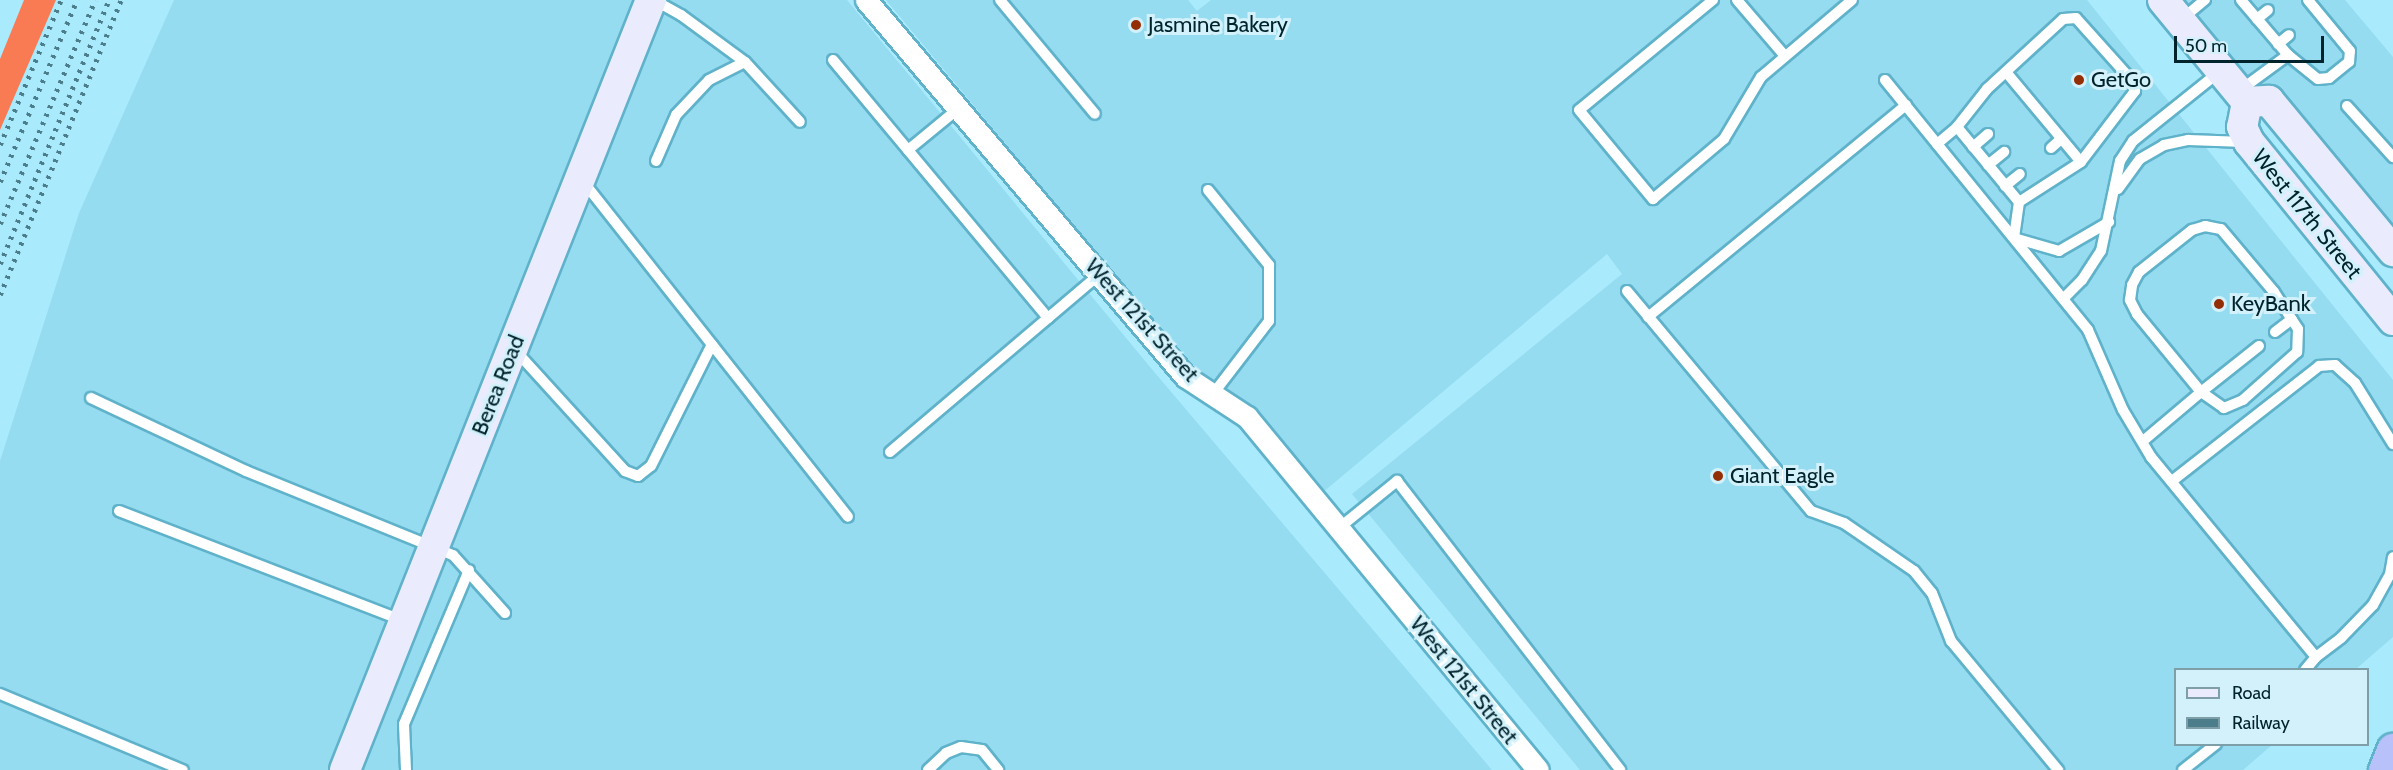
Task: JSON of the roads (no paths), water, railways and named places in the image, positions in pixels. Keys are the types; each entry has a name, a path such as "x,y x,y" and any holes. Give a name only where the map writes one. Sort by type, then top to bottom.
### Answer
{"highway":[{"path":"2385,770 2393,750"}],"main road":[{"name":"Berea Road","path":"345,770 652,0"},
{"path":"2172,10 2236,88"},
{"name":"West 117th Street","path":"2236,88 2242,127 2249,142 2393,320"},
{"name":"West 117th Street","path":"2236,88 2269,101 2393,251"}],"street":[{"name":"West 121st Street","path":"867,0 1186,377 1247,417 1538,770"}],"lane":[{"path":"652,0 681,15 745,62 800,122"},
{"path":"1000,0 1095,114"},
{"path":"1713,0 1579,110 1653,199 1724,139 1761,76 1852,0"},
{"path":"1737,0 1785,56"},
{"path":"2172,10 2205,0"},
{"path":"2241,0 2288,55 2318,79 2329,78 2349,62 2350,51 2314,14 2308,0"},
{"path":"2257,19 2268,10"},
{"path":"1937,144 1957,128 1987,89 2063,20 2076,18 2114,59 2135,91 2081,162 2019,202"},
{"path":"2278,44 2289,35"},
{"path":"2064,298 2096,262 2109,222 2120,161 2133,141 2236,88 2288,55"},
{"path":"833,60 1048,318"},
{"path":"657,161 676,115 709,80 745,62"},
{"path":"2006,72 2029,100 2040,123 2061,139 2081,162"},
{"path":"1885,80 2064,298 2096,341 2124,410 2143,441 2172,481 2316,657"},
{"path":"2020,108 2029,100"},
{"path":"1648,317 1906,105"},
{"path":"2347,106 2393,157"},
{"path":"908,150 958,108"},
{"path":"1957,128 2019,202 2014,238"},
{"path":"1973,147 1988,134"},
{"path":"2051,148 2061,139"},
{"path":"2116,191 2140,159 2164,145 2188,140 2249,142"},
{"path":"1988,165 2004,152"},
{"path":"2005,186 2020,174"},
{"path":"580,178 848,517"},
{"path":"1208,190 1269,265 1269,321 1213,394"},
{"path":"2014,238 2059,251 2109,222"},
{"path":"2205,226 2221,229 2292,319 2298,328 2298,352 2243,400 2224,408 2201,392 2130,300 2132,285 2139,272 2192,230 2205,226"},
{"path":"890,452 1100,274"},
{"path":"1627,291 1811,511 1844,523 1914,571 1932,593 1951,641 2058,770"},
{"path":"2275,332 2292,319"},
{"path":"513,348 625,471 638,476 651,466 712,344"},
{"path":"2143,441 2259,346"},
{"path":"2172,481 2319,366 2335,365 2355,383 2393,444"},
{"path":"91,398 246,471 453,555 469,570 505,614"},
{"path":"1339,528 1397,481 1620,770"},
{"path":"119,511 404,621"},
{"path":"2306,668 2316,657 2341,638 2373,605 2390,574 2393,557"},
{"path":"406,770 404,724 469,570"},
{"path":"0,694 183,770"},
{"path":"2183,770 2213,746"},
{"path":"928,770 946,753 961,747 982,750 998,770"}],"railway":[{"path":"0,145 61,0"},
{"path":"0,182 77,0"},
{"path":"0,224 95,0"},
{"path":"0,264 109,0"},
{"path":"0,295 121,0"}],"place":[{"name":"Jasmine Bakery","path":"1136,25"},
{"name":"GetGo","path":"2079,80"},
{"name":"KeyBank","path":"2219,304"},
{"name":"Giant Eagle","path":"1718,476"}]}
